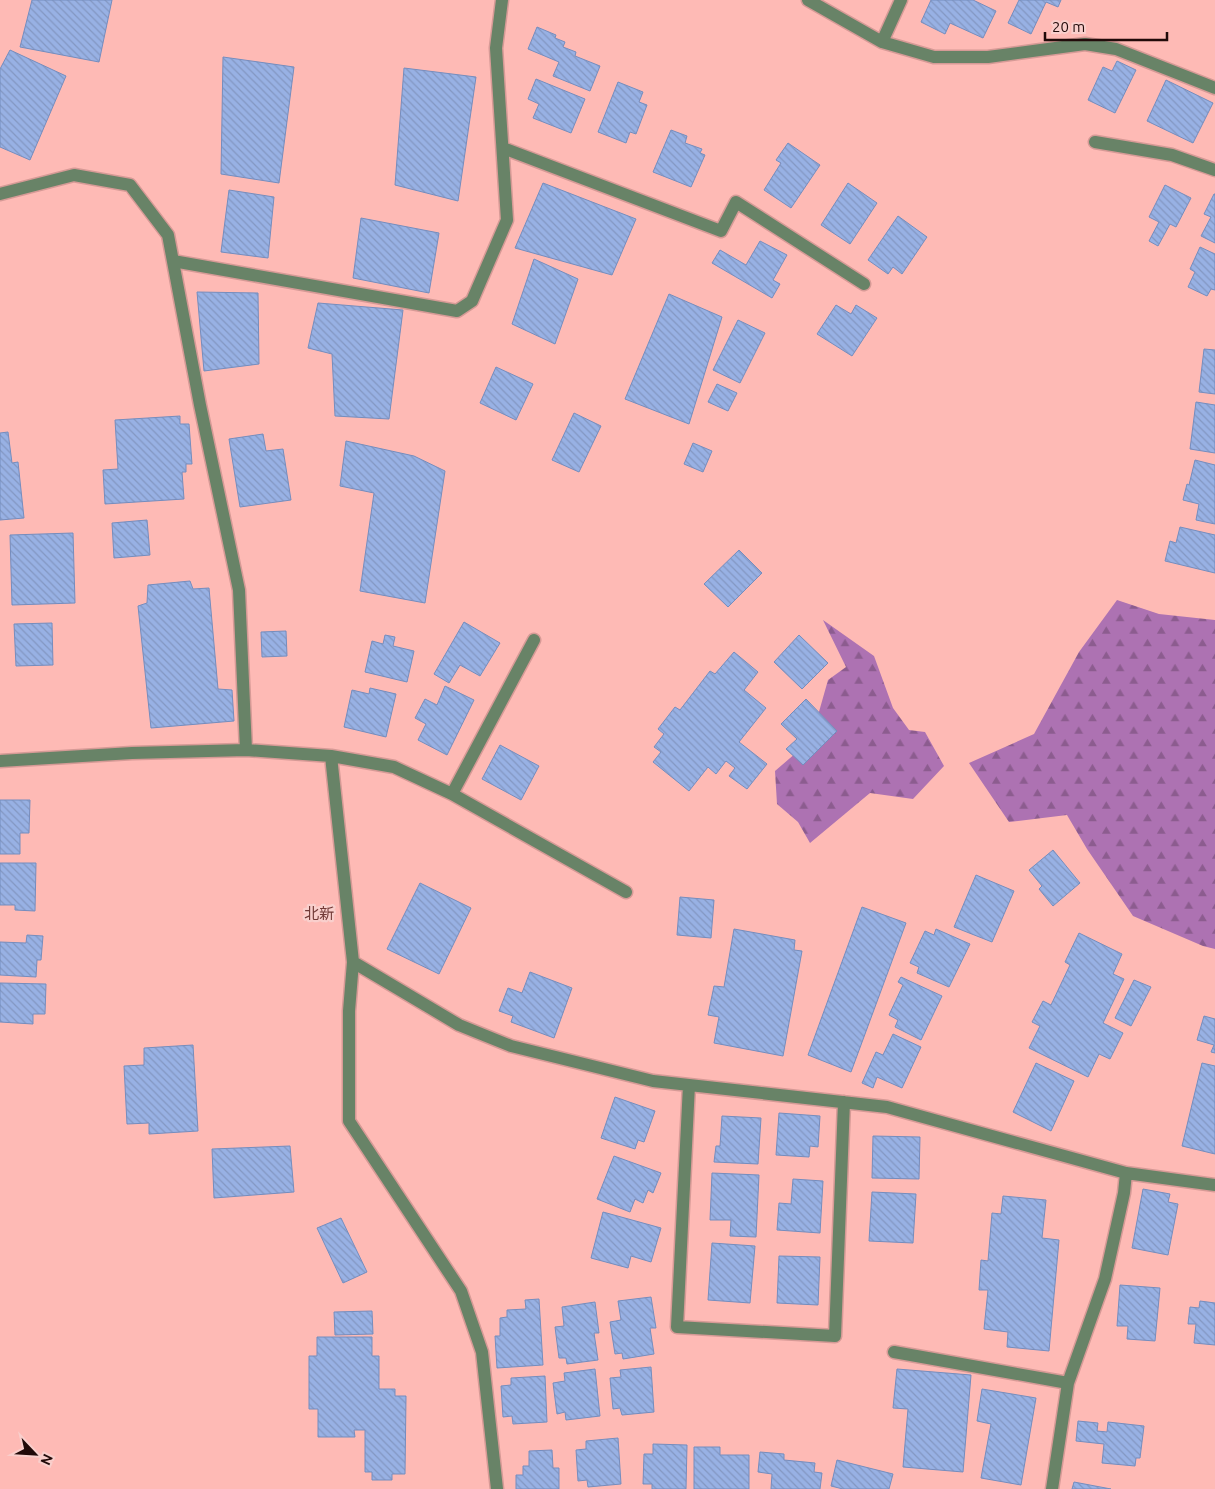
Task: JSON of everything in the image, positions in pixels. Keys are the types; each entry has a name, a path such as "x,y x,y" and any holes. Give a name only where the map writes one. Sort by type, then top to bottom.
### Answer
{"street":[{"path":"173,261 457,311 472,302 508,220 496,48 502,0"},
{"path":"808,0 882,42 934,57 988,57 1085,44 1116,49 1215,88"},
{"path":"882,42 901,0"},
{"path":"1095,142 1172,155 1215,170"},
{"path":"503,148 721,231 736,202 864,284"},
{"path":"0,194 74,175 130,185 168,234 200,405 240,590 246,750"},
{"path":"452,794 534,640"},
{"path":"0,761 132,753 246,750 331,756 394,767 452,794 626,892"},
{"path":"331,756 353,962 349,1012 349,1121 461,1291 482,1352 497,1489"},
{"path":"353,962 459,1025 511,1046 653,1081 887,1107 1126,1173 1215,1185"},
{"path":"689,1085 677,1327 835,1336 844,1102"},
{"path":"1052,1489 1068,1383 1105,1279 1124,1193 1126,1173"},
{"path":"894,1352 1068,1383"}],"green space":[{"path":"1117,600 1159,614 1215,620 1215,949 1203,946 1133,916 1087,849 1067,815 1009,822 969,763 1034,734 1079,652"},
{"path":"823,620 874,656 893,708 909,730 925,732 944,766 913,799 870,793 810,843 798,822 777,804 775,771 811,740 828,680 846,667"}],"building":[{"path":"32,0 112,0 99,62 20,47"},
{"path":"931,0 973,0 996,11 983,38 950,23 945,34 921,22"},
{"path":"1019,0 1061,0 1058,7 1046,2 1031,34 1008,23"},
{"path":"537,27 556,35 555,38 565,42 563,47 576,52 575,56 600,66 590,91 553,76 559,62 528,49"},
{"path":"10,50 66,76 30,160 0,147 0,69"},
{"path":"223,57 294,67 279,183 221,174"},
{"path":"1117,61 1136,70 1115,113 1088,100 1103,67 1112,71"},
{"path":"404,68 476,77 458,201 395,185"},
{"path":"536,79 585,99 571,133 533,118 539,104 528,99"},
{"path":"1166,80 1213,103 1193,143 1147,121"},
{"path":"618,82 643,92 639,102 647,105 636,134 630,132 626,143 598,132"},
{"path":"671,130 687,136 685,143 702,149 700,153 705,155 691,187 653,172"},
{"path":"788,143 820,165 791,208 764,190 781,163 776,160"},
{"path":"543,183 636,219 612,275 515,248"},
{"path":"848,183 877,203 850,244 821,225"},
{"path":"1165,185 1191,198 1176,227 1170,224 1158,246 1149,241 1159,222 1149,217"},
{"path":"229,190 274,197 268,258 221,252"},
{"path":"1214,194 1215,243 1201,236 1211,217 1204,214"},
{"path":"898,216 927,237 902,274 893,267 888,274 868,260"},
{"path":"361,218 439,233 429,293 353,278"},
{"path":"760,241 787,255 773,280 780,284 772,298 712,263 720,250 746,265"},
{"path":"1200,247 1215,254 1215,290 1211,289 1207,296 1188,287 1195,272 1190,269"},
{"path":"534,259 578,279 555,344 512,324"},
{"path":"197,292 258,293 259,364 204,371"},
{"path":"669,294 722,317 689,424 625,399"},
{"path":"318,303 403,310 389,419 335,416 332,354 308,348"},
{"path":"836,305 851,314 856,305 877,318 852,356 817,334"},
{"path":"738,320 765,333 740,383 713,370"},
{"path":"1204,349 1215,350 1215,394 1199,392"},
{"path":"496,367 533,384 516,420 480,403"},
{"path":"717,384 737,393 728,411 708,402"},
{"path":"1196,402 1215,405 1215,453 1190,449"},
{"path":"574,413 601,426 579,472 552,460"},
{"path":"180,416 180,424 189,424 192,464 186,464 186,472 182,472 184,499 105,504 103,470 118,469 115,420"},
{"path":"8,432 12,463 18,462 24,518 0,520 0,433"},
{"path":"263,434 266,451 283,449 291,500 240,507 229,439"},
{"path":"346,441 414,456 445,471 425,603 360,591 374,493 340,486"},
{"path":"693,443 712,451 703,472 684,464"},
{"path":"1195,460 1215,465 1215,524 1196,520 1199,504 1183,500"},
{"path":"147,520 150,555 114,558 112,523"},
{"path":"1180,527 1215,535 1215,573 1165,561 1170,541 1176,543"},
{"path":"73,533 75,603 12,605 10,535"},
{"path":"739,550 762,573 728,607 704,584"},
{"path":"190,581 193,589 209,588 218,689 232,690 234,721 151,728 138,606 147,603 148,585"},
{"path":"464,622 500,643 480,676 460,665 449,683 434,674"},
{"path":"52,623 53,665 16,666 14,624"},
{"path":"286,631 287,656 262,657 261,632"},
{"path":"385,635 395,637 393,646 414,651 407,682 365,672 372,641 383,644"},
{"path":"799,635 828,663 802,689 774,662"},
{"path":"734,652 758,672 744,690 766,708 739,742 767,764 747,789 729,776 735,768 726,761 716,774 708,767 689,791 653,762 661,752 654,747 664,734 658,729 675,707 680,710 710,671 715,674"},
{"path":"445,686 474,700 447,755 418,740 426,724 415,718 425,699 437,705"},
{"path":"370,688 396,694 386,737 344,727 352,690 369,694"},
{"path":"806,699 837,731 803,765 786,749 797,739 781,724"},
{"path":"500,745 539,766 521,800 482,779"},
{"path":"0,800 30,800 29,833 20,833 20,854 0,854"},
{"path":"1053,850 1080,883 1053,906 1039,889 1042,886 1029,870"},
{"path":"0,863 36,863 35,911 15,910 15,905 0,905"},
{"path":"976,875 1014,891 992,942 954,927"},
{"path":"420,883 471,908 439,974 387,949"},
{"path":"680,897 714,900 711,938 677,935"},
{"path":"862,907 906,923 851,1072 808,1055"},
{"path":"734,929 795,940 794,950 802,951 783,1056 714,1043 719,1017 708,1015 714,986 724,987"},
{"path":"936,929 970,944 949,987 917,973 919,967 910,963 925,931 934,935"},
{"path":"1079,933 1122,954 1113,974 1124,979 1103,1023 1123,1033 1110,1059 1099,1054 1088,1077 1029,1048 1040,1026 1032,1022 1043,1001 1051,1005 1070,965 1065,962"},
{"path":"27,935 43,936 41,960 37,960 36,977 0,975 0,942 26,943"},
{"path":"530,972 572,988 554,1038 511,1022 513,1016 499,1011 508,988 522,993"},
{"path":"901,977 942,996 921,1040 895,1027 898,1020 889,1015 903,985 898,982"},
{"path":"1134,980 1151,987 1131,1026 1115,1018"},
{"path":"0,983 46,984 45,1014 33,1014 33,1024 0,1022"},
{"path":"1204,1016 1215,1019 1215,1053 1211,1052 1214,1045 1197,1040"},
{"path":"893,1034 921,1047 902,1088 877,1077 873,1088 862,1083 876,1052 883,1055"},
{"path":"193,1045 198,1131 149,1134 149,1123 127,1124 124,1066 144,1065 144,1048"},
{"path":"1036,1063 1074,1081 1051,1131 1013,1112"},
{"path":"1202,1063 1215,1066 1215,1154 1182,1146"},
{"path":"615,1097 655,1111 644,1142 638,1140 635,1149 601,1138"},
{"path":"779,1113 820,1116 818,1147 810,1146 809,1157 776,1155"},
{"path":"722,1116 761,1118 758,1164 714,1162 716,1146 720,1146"},
{"path":"873,1136 920,1137 919,1179 872,1178"},
{"path":"290,1146 294,1192 214,1198 212,1149"},
{"path":"614,1156 661,1173 653,1193 648,1190 643,1203 635,1199 630,1212 597,1199"},
{"path":"712,1173 759,1175 756,1237 730,1236 731,1220 710,1220"},
{"path":"793,1179 823,1181 820,1233 777,1230 779,1203 791,1204"},
{"path":"1143,1189 1170,1194 1168,1202 1178,1204 1168,1255 1132,1248"},
{"path":"872,1192 916,1194 913,1243 869,1241"},
{"path":"1003,1196 1046,1200 1042,1238 1059,1240 1049,1351 1007,1347 1008,1332 984,1329 988,1290 979,1290 981,1260 988,1261 992,1213 1001,1214"},
{"path":"603,1212 661,1228 651,1262 631,1256 628,1268 591,1258"},
{"path":"341,1218 367,1272 343,1283 317,1228"},
{"path":"712,1243 755,1246 750,1303 708,1300"},
{"path":"779,1256 820,1257 818,1305 777,1303"},
{"path":"1120,1285 1160,1288 1155,1341 1127,1339 1128,1326 1117,1326"},
{"path":"651,1297 656,1328 650,1328 654,1354 623,1359 622,1353 615,1354 610,1322 621,1320 618,1301"},
{"path":"539,1299 543,1365 497,1368 495,1336 500,1336 500,1318 507,1317 507,1310 526,1309 525,1300"},
{"path":"1200,1301 1215,1303 1215,1345 1194,1343 1196,1324 1188,1324 1190,1307 1199,1308"},
{"path":"595,1302 599,1333 594,1333 598,1360 567,1364 566,1358 559,1358 555,1327 564,1326 562,1307"},
{"path":"372,1311 373,1334 335,1335 334,1312"},
{"path":"317,1337 372,1337 372,1356 379,1356 379,1389 395,1389 395,1396 406,1396 405,1474 392,1474 392,1480 372,1480 372,1472 365,1472 365,1430 354,1430 355,1437 318,1437 318,1409 309,1409 309,1356 317,1356"},
{"path":"651,1367 654,1412 622,1415 620,1408 613,1409 610,1378 621,1377 620,1370"},
{"path":"595,1369 600,1416 566,1420 565,1412 557,1414 553,1383 565,1381 564,1373"},
{"path":"897,1369 971,1375 963,1472 903,1467 908,1409 893,1408"},
{"path":"545,1376 547,1422 513,1424 512,1416 503,1417 501,1386 511,1385 511,1378"},
{"path":"982,1389 1036,1398 1021,1485 981,1478 991,1424 977,1421"},
{"path":"1078,1421 1098,1423 1097,1431 1107,1432 1108,1422 1144,1426 1140,1458 1136,1458 1135,1466 1102,1463 1104,1444 1076,1441"},
{"path":"618,1438 621,1484 588,1487 587,1480 578,1481 576,1450 586,1449 586,1441"},
{"path":"653,1444 687,1445 686,1489 652,1489 652,1484 643,1484 644,1454 653,1454"},
{"path":"694,1447 720,1447 720,1455 749,1455 749,1489 694,1489"},
{"path":"552,1450 553,1468 559,1468 559,1489 516,1489 516,1475 523,1475 523,1466 529,1466 529,1451"},
{"path":"760,1452 784,1454 784,1460 815,1463 814,1472 822,1473 820,1489 771,1489 772,1474 758,1472"},
{"path":"837,1460 893,1474 889,1489 843,1489 831,1486"},
{"path":"1074,1482 1111,1489 1072,1489"}],"district":[{"name":"北新","path":"319,913"}]}
